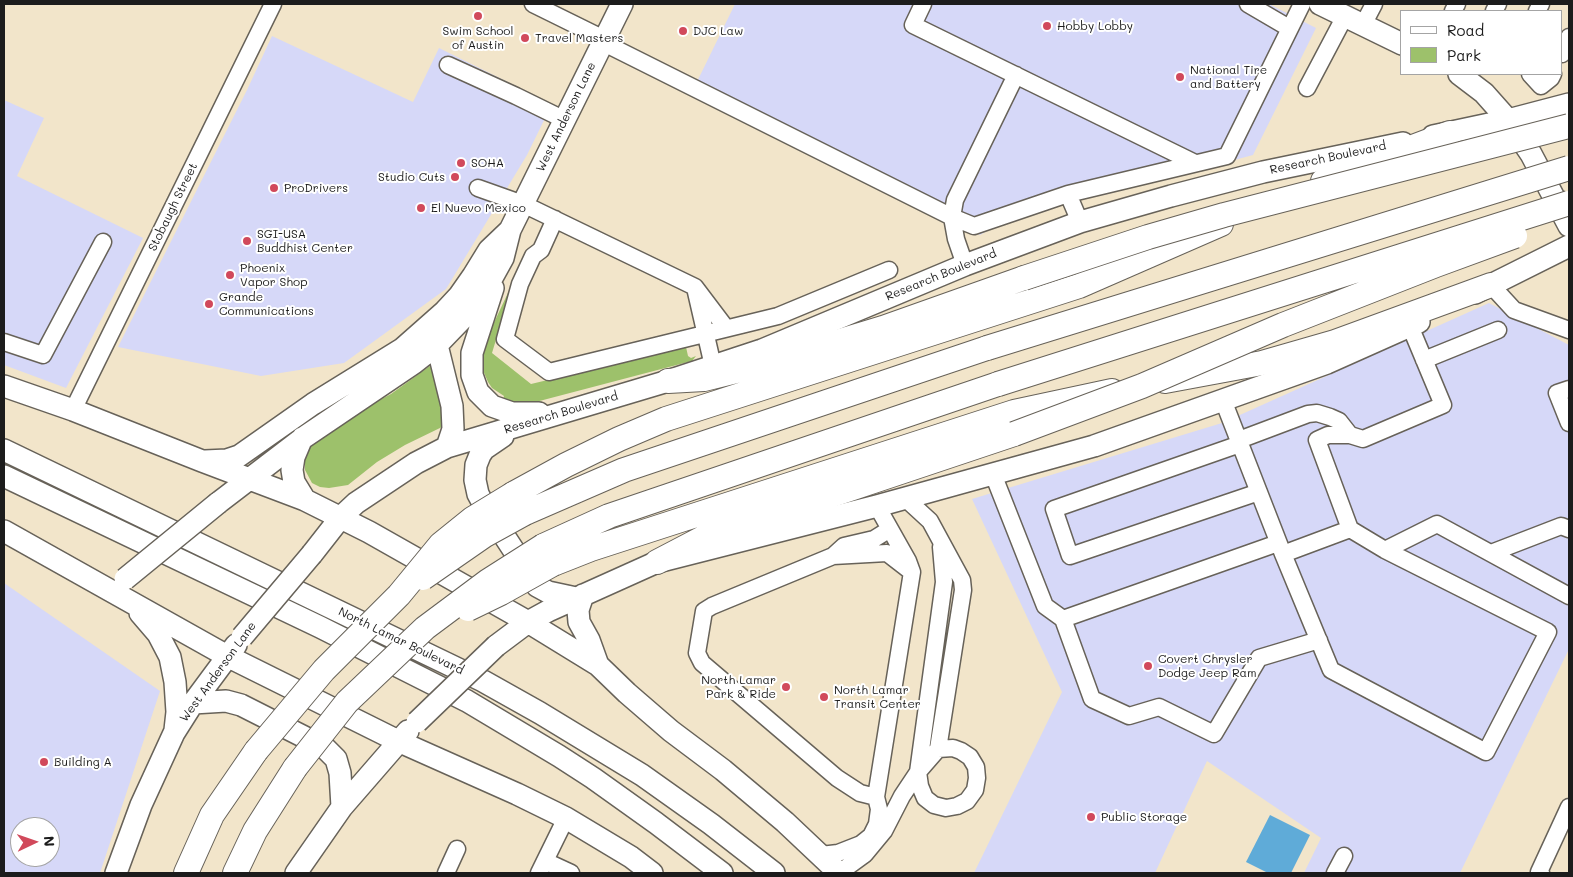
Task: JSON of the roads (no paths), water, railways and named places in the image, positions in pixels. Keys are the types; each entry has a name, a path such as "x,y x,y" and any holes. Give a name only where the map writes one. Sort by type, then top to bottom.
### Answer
{"highway":[{"path":"668,381 704,379 768,363 882,328 1148,237 1224,215 1569,126"},
{"path":"186,873 212,815 256,751 324,670 399,595 485,535 519,503 566,465 619,439 666,420 1079,286 1157,251 1335,177 1450,133"},
{"path":"519,503 624,470 987,348 1569,168"},
{"path":"235,873 254,831 295,768 347,702 425,628 501,593 548,555 609,516 998,384 1569,203"},
{"path":"658,562 703,538 1014,434 1142,386 1284,325 1436,265 1569,217"},
{"path":"548,555 600,546 1014,412 1082,396 1262,363 1335,342 1491,285"}],"main road":[{"name":"West Anderson Lane","path":"104,588 125,579 248,479 303,438 380,387 437,345 466,315 487,287 503,258 510,230 622,4"},
{"path":"1320,4 1400,43"},
{"path":"1460,75 1484,93 1508,120 1531,154 1569,226"},
{"name":"Research Boulevard","path":"341,517 374,490 416,463 447,447 668,381 762,350 965,265 1080,222 1263,172 1450,133 1569,104"},
{"name":"West Anderson Lane","path":"445,311 464,289 489,250 510,230"},
{"path":"296,873 342,807 398,741 496,646 528,622 658,562 877,506 1094,446 1327,363 1410,326 1569,246"},
{"path":"503,258 472,353 472,375 478,392 492,406 512,413 560,413"},
{"path":"202,462 228,460 239,456 313,404 402,349 445,311"},
{"path":"445,311 437,330 437,345 452,406 453,429 447,447"},
{"path":"4,386 73,410 202,462 305,500 341,517 528,622 598,665 670,730 766,805 839,873"},
{"path":"520,425 484,449 480,455 476,465 475,480 478,494 537,586 548,592 580,597"},
{"path":"303,438 294,457 292,470 294,482 305,500"},
{"name":"North Lamar Boulevard","path":"4,450 491,686 540,713 642,775 711,824 774,873"},
{"path":"202,462 218,473 221,487 218,503"},
{"name":"North Lamar Boulevard","path":"4,476 320,627 467,701 560,756 593,778 656,822 722,873"},
{"name":"West Anderson Lane","path":"116,873 141,805 174,733 227,656 341,517"},
{"path":"4,531 227,656 398,741 566,818 631,857 652,873"},
{"path":"580,597 579,622 589,640 598,665"},
{"path":"132,603 158,634 170,657 175,682 176,712 174,733"},
{"path":"193,703 226,701 241,705 324,748 336,759 340,773 342,807"}],"street":[{"name":"Stobaugh Street","path":"73,410 273,4"},
{"path":"533,4 952,217 974,226 1068,194 1227,156 1302,4"},
{"path":"922,4 913,25 1195,163"},
{"path":"1248,4 1289,28"},
{"path":"1307,88 1354,21 1374,4"},
{"path":"1563,52 1569,37"},
{"path":"448,65 565,120"},
{"path":"965,265 956,239 952,217 955,200 1016,75"},
{"path":"1531,75 1540,86 1552,75"},
{"path":"478,188 523,204 695,287 726,328"},
{"path":"1068,194 1080,222"},
{"path":"555,219 541,250 533,256 520,284 505,339 548,372 778,316 889,270"},
{"path":"4,342 43,356 103,242"},
{"path":"1491,285 1514,310 1569,330"},
{"path":"695,287 713,366"},
{"path":"1223,400 1331,670 1486,752 1548,632 1385,550 1350,529 1317,443 1317,440 1328,435 1350,435 1363,439 1443,405 1410,326"},
{"path":"1424,360 1498,330"},
{"path":"1569,389 1557,393 1569,423"},
{"path":"1259,492 1070,556 1054,509 1239,442 1308,414 1317,413 1339,421 1350,435"},
{"path":"993,474 1045,606 1063,619 1092,699 1129,716 1159,707 1214,734 1259,658 1319,640"},
{"path":"839,873 865,854 884,831 902,796 918,772 938,749 963,590 962,580 930,521 905,498"},
{"path":"821,855 850,850 871,836 877,824 879,809 876,797 912,572 908,561 877,506"},
{"path":"1385,550 1437,524 1569,596"},
{"path":"1491,553 1561,526 1569,529"},
{"path":"833,556 844,546 874,539 890,529"},
{"path":"1063,619 1281,548 1350,529"},
{"path":"938,749 953,748 961,750 976,767 975,790 967,801 957,806 946,808 934,805 925,798 920,786 918,772 944,582 941,542"},
{"path":"876,797 860,793 837,778 702,663 697,653 704,611 833,556 887,553 912,572"},
{"path":"1541,873 1539,872 1569,808"},
{"path":"566,818 542,867 571,873"},
{"path":"446,873 457,849"},
{"path":"1335,873 1344,856"}],"water":[{"path":"1270,815 1310,835 1291,873 1268,873 1246,862"}],"place":[{"name":"Swim School of Austin","path":"478,16"},
{"name":"Hobby Lobby","path":"1047,26"},
{"name":"DJC Law","path":"683,31"},
{"name":"Travel Masters","path":"525,38"},
{"name":"National Tire and Battery","path":"1180,77"},
{"name":"SOHA","path":"461,163"},
{"name":"Studio Cuts","path":"455,177"},
{"name":"ProDrivers","path":"274,188"},
{"name":"El Nuevo Mexico","path":"421,208"},
{"name":"SGI-USA Buddhist Center","path":"247,241"},
{"name":"Phoenix Vapor Shop","path":"230,275"},
{"name":"Grande Communications","path":"209,304"},
{"name":"Covert Chrysler Dodge Jeep Ram","path":"1148,666"},
{"name":"North Lamar Park & Ride","path":"786,687"},
{"name":"North Lamar Transit Center","path":"824,697"},
{"name":"Building A","path":"44,762"},
{"name":"Public Storage","path":"1091,817"}]}
